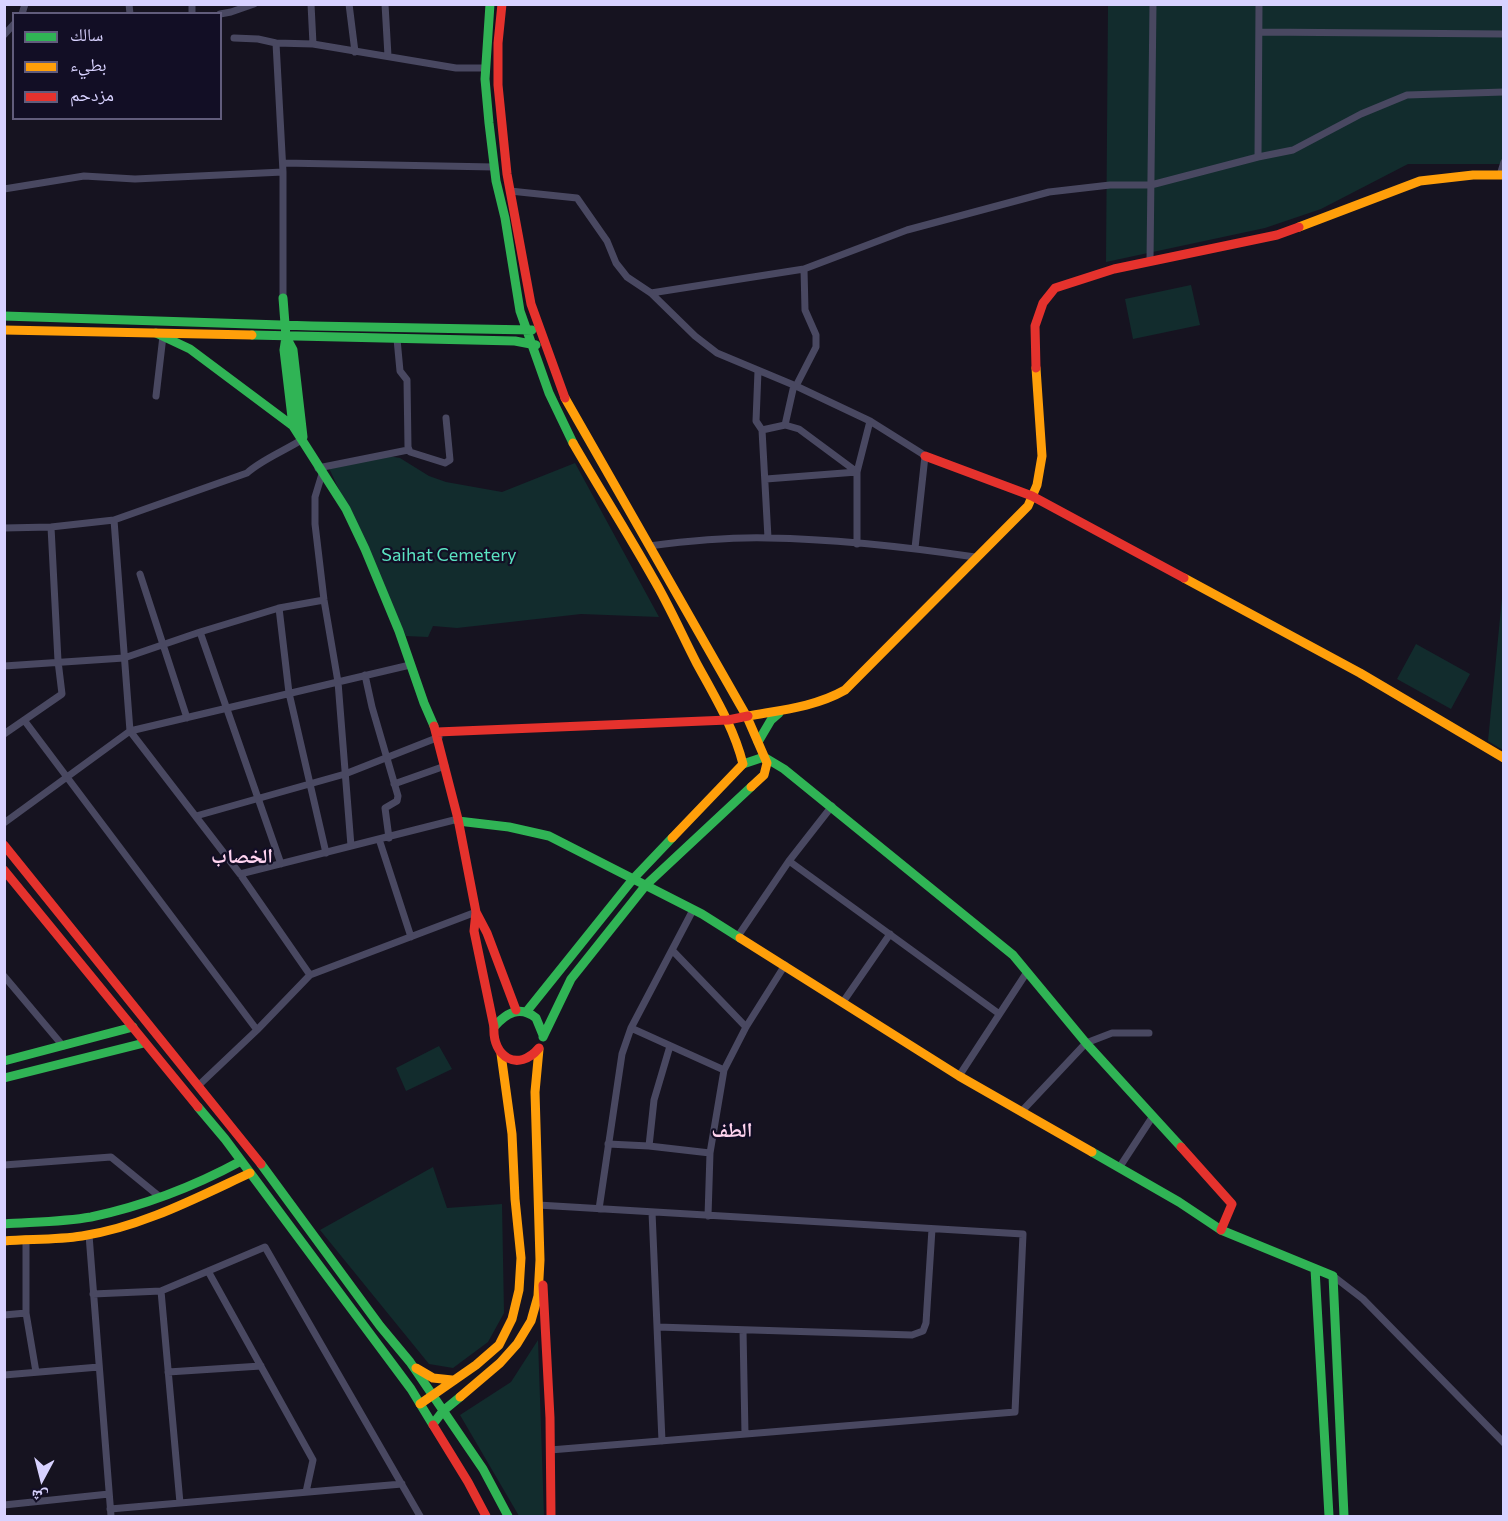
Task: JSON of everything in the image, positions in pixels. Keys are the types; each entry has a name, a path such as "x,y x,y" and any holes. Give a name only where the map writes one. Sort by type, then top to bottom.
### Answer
{"main road":[{"path":"490,4 486,68 494,166 520,311 549,393 571,439 654,579 728,720 742,754 743,764"},
{"path":"502,4 498,44 498,84 507,174 531,304 540,330 565,398 747,717 767,763 764,775 662,867 571,979 539,1049 535,1083 538,1205 551,1516"},
{"path":"438,735 728,720 782,711 829,699 845,690 1028,506 1037,485 1042,456 1034,347 1035,326 1043,303 1055,288 1114,269 1276,235 1420,181 1473,175 1502,175"},
{"path":"283,298 286,337 284,350 293,426"},
{"path":"4,316 540,330"},
{"path":"4,330 515,341 546,347"},
{"path":"160,334 190,349 293,426 346,509 399,631 424,704 438,735 476,912 487,933 516,1010"},
{"path":"286,337 293,350 303,439"},
{"path":"925,456 1032,496 1360,673 1503,758"},
{"path":"758,742 771,720 782,711"},
{"path":"527,1011 633,879 743,764 764,757 784,769 832,806 1013,955 1086,1043 1232,1204 1221,1230"},
{"path":"458,820 509,827 549,836 611,866 738,936 959,1076 1179,1202 1221,1230 1333,1276 1344,1516"},
{"path":"4,845 242,1138 380,1326 418,1370 433,1378 452,1380"},
{"path":"4,870 250,1173 420,1404 486,1516"},
{"path":"420,1404 476,1365 499,1345 512,1319 519,1290 522,1258 515,1199 512,1134 501,1053 493,1040 494,1027 474,931 476,912"},
{"path":"494,1027 500,1017 516,1010 527,1011 537,1018 542,1027 543,1037"},
{"path":"4,1061 133,1027"},
{"path":"4,1077 144,1043"},
{"path":"501,1053 514,1060 526,1059 539,1049"},
{"path":"4,1224 90,1217 160,1197 213,1176 241,1161"},
{"path":"4,1241 89,1235 144,1220 176,1208 250,1173"},
{"path":"433,1424 443,1411 500,1364 517,1344 531,1320 542,1267"},
{"path":"1315,1269 1329,1516"},
{"path":"411,1362 483,1468 508,1516"}],"street":[{"path":"222,14 254,4"},
{"path":"311,4 314,44"},
{"path":"349,4 355,52"},
{"path":"385,4 388,56"},
{"path":"1150,261 1153,4"},
{"path":"1258,157 1259,4"},
{"path":"1259,32 1503,34"},
{"path":"234,38 258,39 276,43 314,44 456,68 486,68"},
{"path":"276,43 283,163 283,298"},
{"path":"651,293 804,269 907,230 1049,192 1110,185 1151,185 1293,150 1361,114 1407,95 1503,92"},
{"path":"1502,175 1503,162"},
{"path":"283,163 494,166"},
{"path":"4,189 84,176 135,179 283,172"},
{"path":"510,191 578,198 607,241 616,263 627,277 651,293 695,336 717,353 870,421 925,456 915,548"},
{"path":"785,425 795,386 816,347 816,335 805,310 804,269"},
{"path":"156,396 160,334"},
{"path":"397,339 400,371 407,380 408,450"},
{"path":"758,371 756,421 762,430 768,538"},
{"path":"408,450 413,454 448,462 451,457 446,418"},
{"path":"857,544 857,472 870,421"},
{"path":"762,430 785,425 799,429 857,472"},
{"path":"4,528 51,527 114,520 247,473 255,466 303,439"},
{"path":"351,846 338,682 324,600 315,524 315,497 320,471 408,450"},
{"path":"766,478 857,472"},
{"path":"114,520 130,731 240,874 310,975"},
{"path":"4,734 62,694 58,661 51,527"},
{"path":"649,546 706,539 768,538 915,548 975,557"},
{"path":"141,574 187,718"},
{"path":"4,666 124,658 279,608 324,600"},
{"path":"279,608 289,693 326,853"},
{"path":"200,632 281,864"},
{"path":"4,823 130,731 410,665"},
{"path":"365,675 398,799 385,811 389,837"},
{"path":"24,720 257,1030"},
{"path":"196,816 345,774 387,759 438,735"},
{"path":"394,784 445,766"},
{"path":"738,936 789,861 832,806"},
{"path":"240,874 458,820"},
{"path":"379,839 411,937"},
{"path":"789,861 998,1013"},
{"path":"599,1209 622,1054 631,1028 693,910"},
{"path":"200,1085 310,975 476,912"},
{"path":"843,1002 890,934"},
{"path":"672,950 746,1027"},
{"path":"708,1216 710,1153 724,1070 746,1027 785,965"},
{"path":"959,1076 998,1013 1027,972"},
{"path":"4,976 63,1046"},
{"path":"631,1028 724,1070"},
{"path":"1021,1112 1086,1043 1112,1033 1149,1034"},
{"path":"649,1146 654,1100 670,1046"},
{"path":"1119,1168 1153,1116"},
{"path":"608,1144 710,1153"},
{"path":"4,1165 111,1157 160,1197"},
{"path":"538,1205 1023,1234 1015,1412 550,1450"},
{"path":"652,1212 662,1441"},
{"path":"657,1327 912,1335 923,1331 926,1323 932,1229"},
{"path":"89,1235 110,1513 180,1503 402,1484"},
{"path":"26,1239 27,1313 36,1372"},
{"path":"93,1294 161,1291 265,1247 420,1516"},
{"path":"208,1271 313,1460 306,1492"},
{"path":"1333,1276 1363,1299 1503,1443"},
{"path":"161,1291 180,1503"},
{"path":"4,1315 27,1313"},
{"path":"743,1330 745,1434"},
{"path":"168,1372 261,1366"},
{"path":"4,1375 99,1367"},
{"path":"4,1505 109,1494"}],"green space":[{"path":"1108,5 1503,5 1503,164 1408,164 1321,209 1265,228 1106,262"},
{"path":"1191,285 1200,325 1133,339 1125,299"},
{"name":"Saihat Cemetery","path":"388,456 400,458 429,476 446,482 502,492 575,463 659,617 581,614 457,628 433,626 428,637 406,636 329,468"},
{"path":"1502,598 1504,598 1503,750 1488,741"},
{"path":"1416,644 1470,674 1451,709 1397,679"},
{"path":"439,1046 452,1069 406,1091 396,1068"},
{"path":"433,1167 447,1208 502,1204 504,1313 488,1342 453,1368 429,1364 320,1230"},
{"path":"538,1340 544,1516 519,1516 460,1415 511,1382"}],"traffic: fast":[{"path":"490,4 485,79 489,123 496,181 505,218 520,311 549,393 573,443"},
{"path":"283,298 286,337 284,350 293,426"},
{"path":"4,316 312,326 532,330"},
{"path":"156,333 190,349 293,426 346,509 365,549 399,631 434,726"},
{"path":"252,335 515,341 536,345"},
{"path":"286,337 293,350 303,437"},
{"path":"758,742 771,720 779,713"},
{"path":"743,764 764,757 784,769 1013,955 1086,1043 1181,1147"},
{"path":"543,1037 571,979 646,885 751,787"},
{"path":"458,821 509,827 549,836 702,914 740,938"},
{"path":"527,1011 633,879 672,838"},
{"path":"494,1027 503,1018 519,1011 536,1018 543,1035"},
{"path":"4,1061 133,1027"},
{"path":"4,1078 144,1043"},
{"path":"198,1107 225,1139 411,1389 433,1425"},
{"path":"1092,1152 1179,1202 1221,1230 1333,1276 1344,1516"},
{"path":"4,1224 70,1220 130,1207 205,1179 241,1161"},
{"path":"261,1164 380,1326 410,1362 483,1469 508,1516"},
{"path":"1315,1269 1329,1516"},
{"path":"433,1424 443,1411 460,1397"}],"traffic: slow":[{"path":"1299,227 1420,181 1473,175 1504,175"},
{"path":"4,330 252,335"},
{"path":"748,716 810,704 845,690 1028,506 1037,485 1042,456 1036,368"},
{"path":"565,398 747,717 767,763 764,775 751,787"},
{"path":"573,443 665,599 735,738 743,764 672,838"},
{"path":"1184,578 1360,673 1504,758"},
{"path":"740,938 959,1076 1092,1152"},
{"path":"460,1397 500,1363 517,1344 531,1321 538,1296 540,1260 535,1092 539,1049"},
{"path":"420,1404 476,1365 499,1345 512,1319 519,1290 521,1258 512,1134 501,1054"},
{"path":"4,1241 72,1237 126,1226 189,1202 250,1173"},
{"path":"416,1368 433,1378 452,1380"}],"traffic: jam":[{"path":"502,4 498,43 498,85 507,174 531,304 565,398"},
{"path":"1036,368 1035,326 1043,303 1055,288 1114,269 1277,235 1299,227"},
{"path":"925,456 1032,496 1184,578"},
{"path":"437,732 728,720 748,716"},
{"path":"434,726 458,819 476,912 487,933 516,1010"},
{"path":"4,845 261,1164"},
{"path":"4,870 198,1107"},
{"path":"476,912 474,931 497,1046 508,1058 515,1060 531,1056 539,1048"},
{"path":"1181,1147 1232,1204 1221,1230"},
{"path":"543,1285 550,1418 551,1516"},
{"path":"433,1425 486,1516"}],"district":[{"name":"الخصاب","path":"242,856"},
{"name":"الطف","path":"732,1130"}]}
